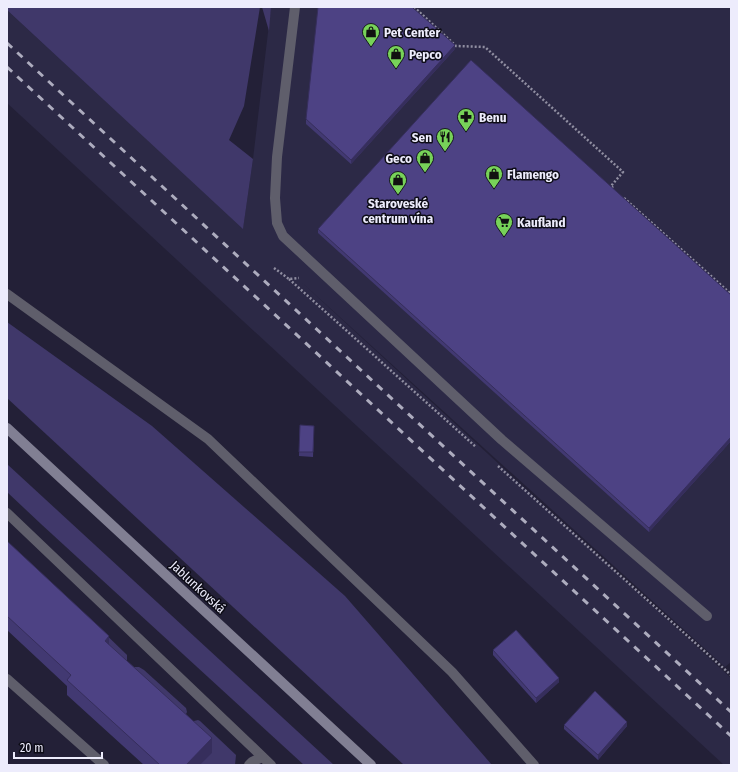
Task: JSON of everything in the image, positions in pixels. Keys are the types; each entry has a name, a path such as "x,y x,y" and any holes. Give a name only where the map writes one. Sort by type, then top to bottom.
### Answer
{"main road":[{"name":"Jablunkovská","path":"7,428 372,765"}],"lane":[{"path":"295,7 277,157 275,198 277,223 283,236 502,440 707,616"},
{"path":"7,294 208,439 452,672 534,765"},
{"path":"7,513 271,765"},
{"path":"7,679 104,765"},
{"path":"249,765 262,757"}],"path":[{"path":"414,7 456,46 485,47 623,172 610,186 616,191"},
{"path":"622,196 731,294"},
{"path":"289,279 478,448"},
{"path":"495,464 731,675"}],"shaded area":[{"path":"7,7 260,7 244,106 229,140 253,159 243,229 7,10"},
{"path":"262,7 271,7 269,31"},
{"path":"271,7 731,7 731,662 725,667 298,279 731,678 731,765 724,765 7,103 7,10 243,228 253,159"},
{"path":"7,322 152,426 345,596 492,765 404,765 7,398"},
{"path":"7,464 334,765 304,765 41,524 7,492"},
{"path":"94,623 127,655 127,660 119,669"},
{"path":"135,667 139,667 144,670 186,708 187,712 185,716 131,670"},
{"path":"198,720 236,755 235,765 200,765 185,729 194,721"}],"building":[{"path":"318,7 412,7 455,45 351,160 306,119"},
{"path":"471,60 731,295 731,437 649,528 318,229"},
{"path":"300,425 314,426 313,452 299,452"},
{"path":"7,541 109,636 105,641 212,738 186,765 160,765 67,680 71,675 7,616"},
{"path":"516,630 559,678 536,698 493,650"},
{"path":"595,691 627,722 598,755 564,725"}],"railway":[{"path":"7,43 731,712"},
{"path":"7,67 731,736"}],"place":[{"name":"Pet Center","path":"371,47"},
{"name":"Pepco","path":"396,69"},
{"name":"Benu","path":"466,132"},
{"name":"Sen","path":"445,152"},
{"name":"Geco","path":"425,173"},
{"name":"Flamengo","path":"494,189"},
{"name":"Staroveské centrum vína","path":"398,195"},
{"name":"Kaufland","path":"504,237"}]}
